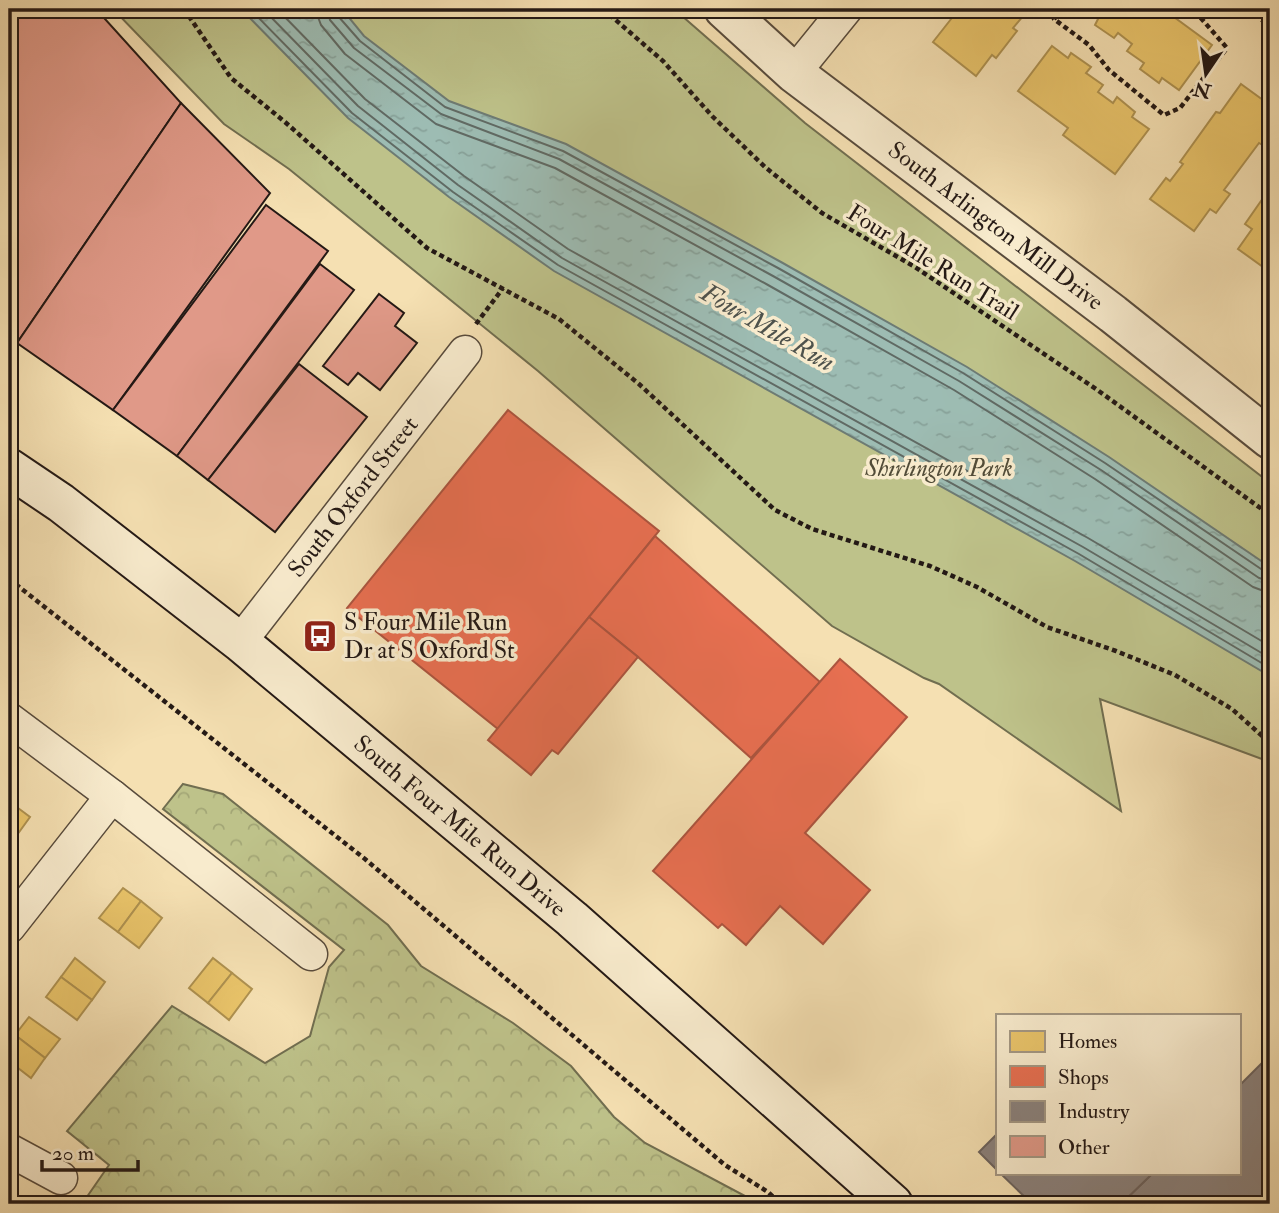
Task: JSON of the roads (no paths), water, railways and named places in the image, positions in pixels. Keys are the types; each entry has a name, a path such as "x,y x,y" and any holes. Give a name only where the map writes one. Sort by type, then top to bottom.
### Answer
{"main road":[{"name":"South Arlington Mill Drive","path":"724,9 794,73 1113,314 1270,439"},
{"name":"South Four Mile Run Drive","path":"9,468 61,503 240,642 572,919 893,1204"}],"street":[{"path":"794,73 846,9"},
{"name":"South Oxford Street","path":"240,642 465,352"},
{"path":"9,719 112,796 310,954"},
{"path":"9,926 112,796"},
{"path":"9,1150 61,1178"}],"water":[{"name":"Four Mile Run","path":"241,9 342,9 364,36 449,101 566,144 967,367 1109,457 1270,567 1270,676 1075,561 554,271 449,197 348,118"}],"place":[{"name":"S Four Mile Run Dr at S Oxford St","path":"320,636"}],"park label":[{"name":"Shirlington Park","path":"939,468"}]}
